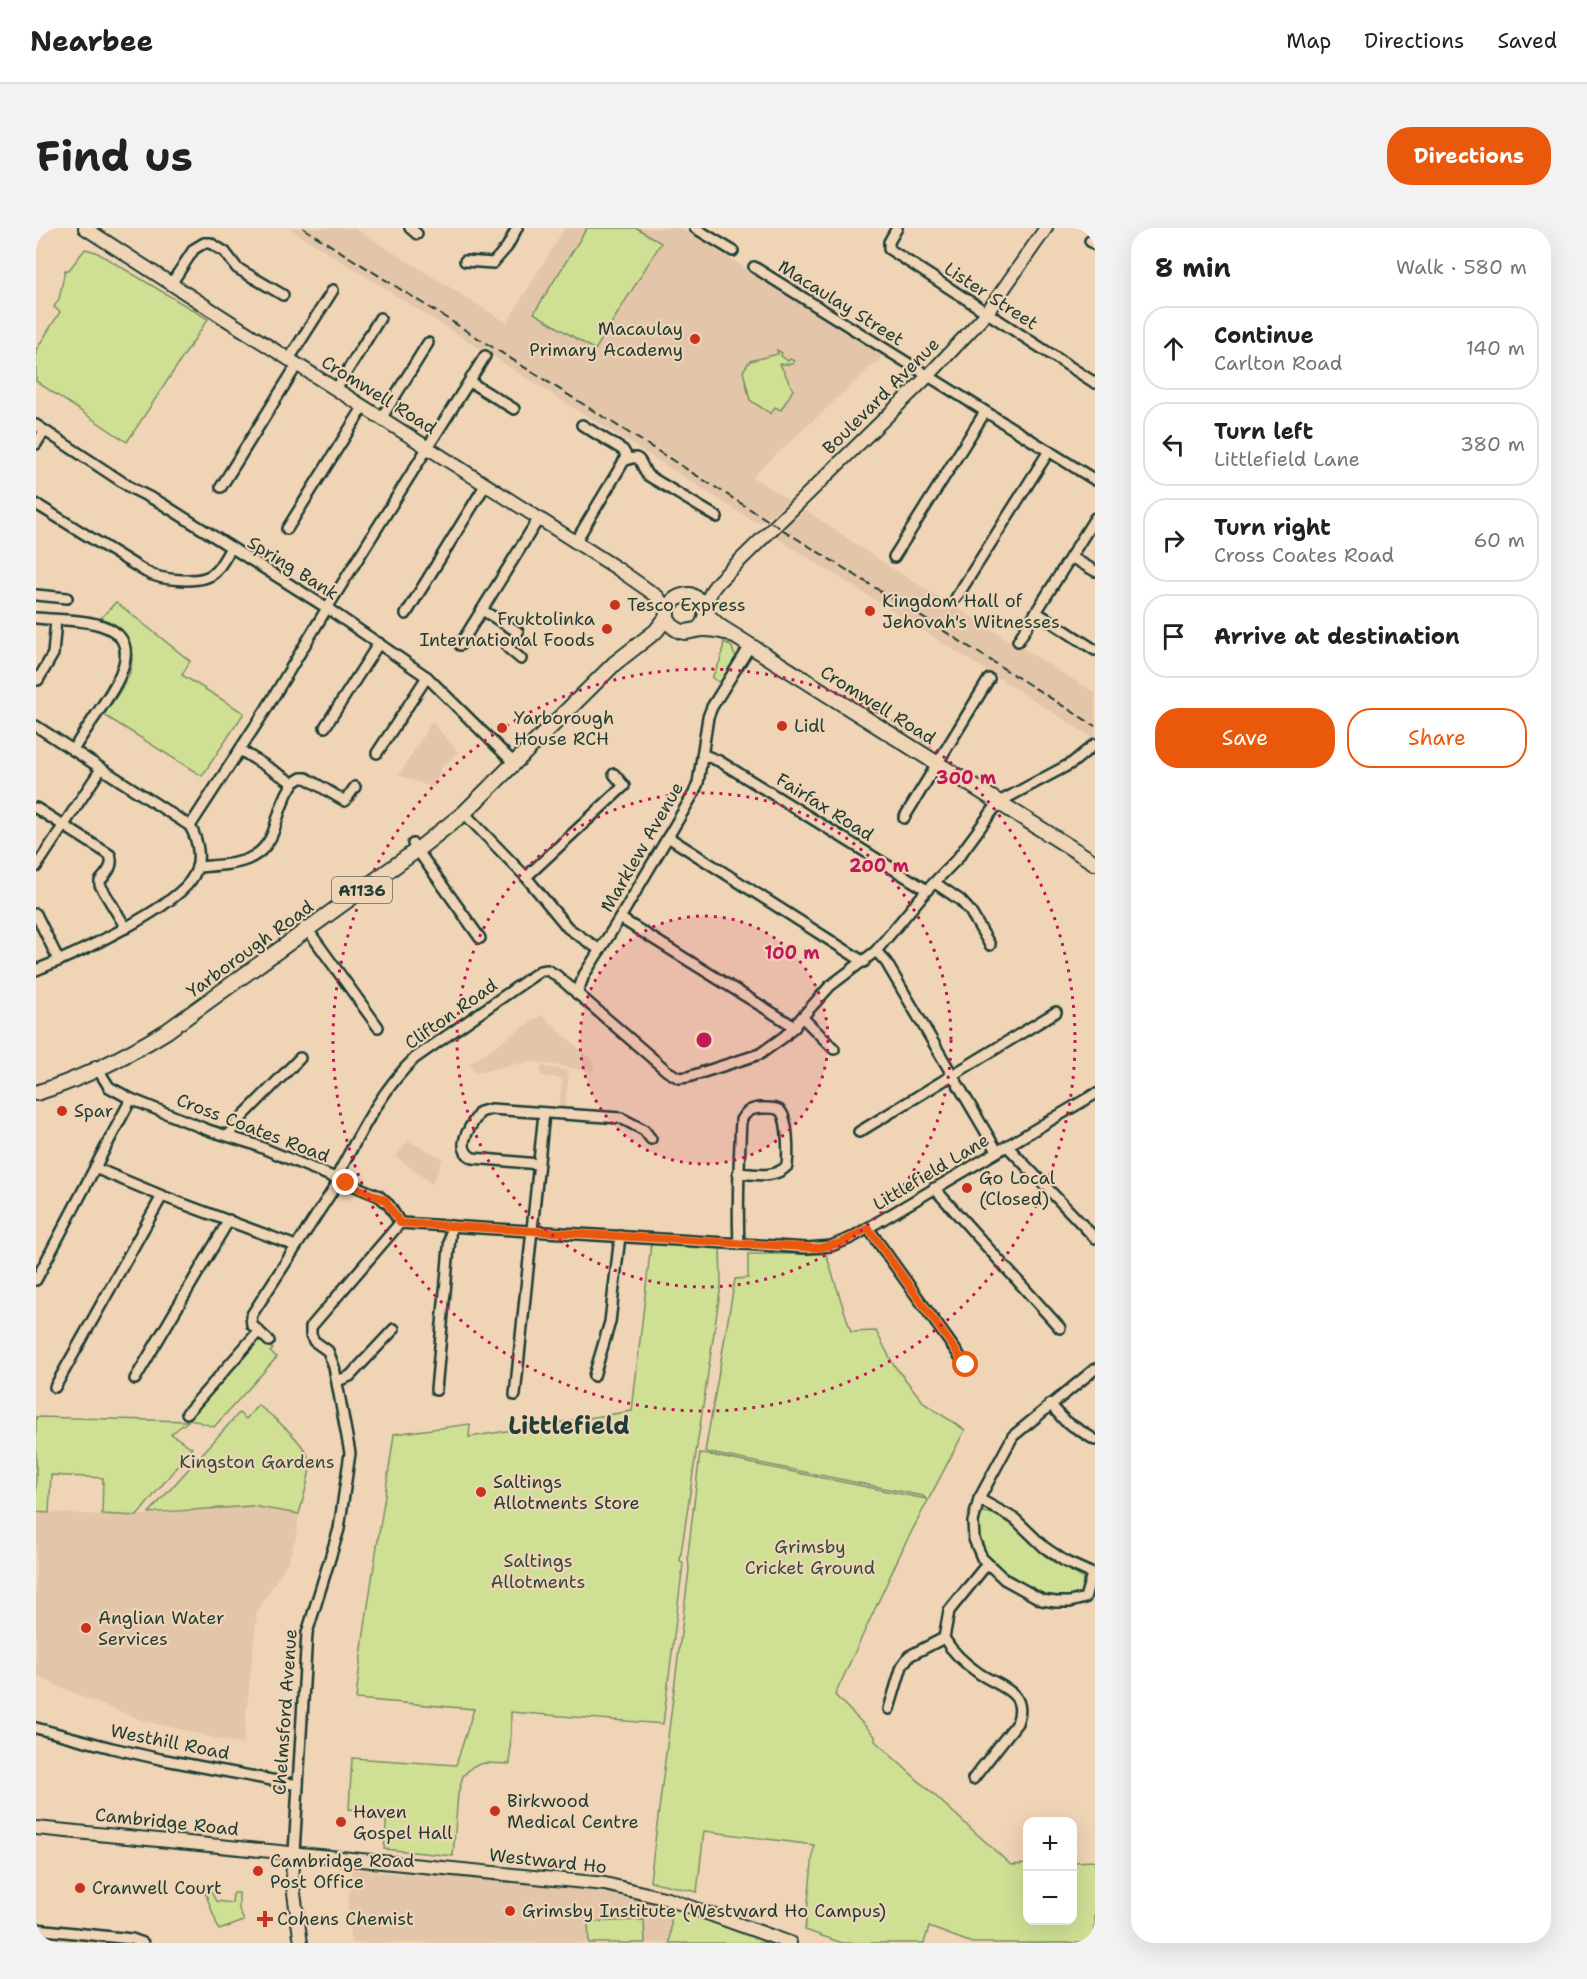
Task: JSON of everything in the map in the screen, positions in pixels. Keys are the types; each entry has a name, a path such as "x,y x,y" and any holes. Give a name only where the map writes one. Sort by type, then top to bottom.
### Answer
{"main road":[{"path":"651,634 690,632 697,630 703,624 705,611 696,597 683,596"},
{"name":"A1136","path":"667,614 669,606 683,596"},
{"name":"Cromwell Road","path":"705,611 718,626 1095,863"},
{"path":"667,614 670,624 682,632"},
{"name":"Yarborough Road","path":"36,1093 67,1083 96,1066 136,1050 167,1031 464,813 615,663 651,634 667,614"},
{"name":"Cromwell Road","path":"697,630 715,630 733,634"}],"street":[{"name":"Cromwell Road","path":"85,228 576,541 654,593 662,601 667,614"},
{"path":"465,261 493,263 507,247 517,228"},
{"path":"695,228 733,251"},
{"name":"Lister Street","path":"897,228 889,242 889,249 1092,381"},
{"name":"Boulevard Avenue","path":"705,611 712,590 725,576 927,376 986,314 1046,228"},
{"path":"171,284 194,249 204,243 210,243 225,252 237,268 283,296"},
{"name":"Macaulay Street","path":"754,267 1095,480"},
{"path":"221,487 333,290"},
{"path":"336,389 380,318"},
{"path":"382,417 428,343"},
{"path":"190,826 265,711 485,357"},
{"path":"1092,381 1095,370"},
{"path":"470,382 514,410"},
{"path":"287,530 364,406"},
{"path":"894,557 985,412"},
{"path":"576,541 626,455 623,450 582,425"},
{"path":"36,444 40,428"},
{"name":"Spring Bank","path":"40,428 379,643 427,677 514,763"},
{"path":"957,598 1049,451"},
{"path":"624,461 631,458 638,459 644,464 647,475 717,517"},
{"path":"406,614 486,484"},
{"path":"36,504 156,577 198,580 207,578 215,573 231,548"},
{"path":"460,645 539,518"},
{"path":"1018,641 1095,518"},
{"path":"1071,556 1095,572"},
{"name":"Boulevard Avenue","path":"683,596 708,587 725,576"},
{"name":"Cromwell Road","path":"654,593 683,596"},
{"path":"36,595 67,598"},
{"path":"482,610 518,632 508,648 521,659"},
{"path":"1036,612 1095,650"},
{"path":"36,618 103,626 117,636 125,653 125,667 118,682 73,750"},
{"path":"38,680 53,654 56,620"},
{"path":"325,727 379,643"},
{"name":"Marklew Avenue","path":"577,994 584,975 621,918 694,793 704,755 708,717 750,646"},
{"path":"37,660 47,665"},
{"path":"377,753 427,677"},
{"path":"904,818 989,679"},
{"path":"36,726 190,826 197,843 197,867 194,876 183,890 126,928 59,962 36,970"},
{"path":"621,918 795,1027 830,986 876,951 927,890 957,859 999,802 1072,763 1095,744"},
{"path":"240,750 293,783"},
{"name":"Fairfax Road","path":"704,755 719,761 927,890"},
{"path":"36,867 100,769"},
{"path":"526,877 624,786 614,774"},
{"path":"197,867 239,864 250,860 260,852 272,834 284,797 293,783 301,778 306,778 345,801 355,787"},
{"path":"36,807 110,855 111,867 100,881 100,885 126,928"},
{"path":"464,813 526,877 568,928 600,950"},
{"path":"668,837 864,962"},
{"path":"415,847 480,938"},
{"path":"935,883 960,900 970,911 990,945"},
{"path":"36,914 59,962"},
{"path":"306,927 378,1027"},
{"path":"876,951 886,963 997,1151"},
{"name":"Clifton Road","path":"258,1332 251,1323 251,1316 338,1179 392,1083 415,1058 537,972 543,970 552,972 667,1071 679,1078 760,1054 774,1046 795,1027"},
{"path":"860,1132 1056,1012"},
{"path":"803,1018 834,1049"},
{"path":"229,1136 240,1119 300,1058"},
{"name":"Cross Coates Road","path":"96,1066 109,1087 131,1099 338,1179 385,1200 400,1223"},
{"name":"Littlefield Lane","path":"400,1223 819,1248 841,1243 868,1228 1095,1094"},
{"path":"36,1280 131,1099"},
{"path":"738,1173 771,1175 782,1171 787,1166 786,1121 779,1109 751,1109 744,1114 741,1120 738,1173 739,1244"},
{"path":"538,1164 473,1158 466,1154 463,1145 477,1117 486,1110 621,1118 644,1130 651,1138"},
{"path":"515,1395 544,1113"},
{"path":"1007,1146 1095,1238"},
{"path":"95,1168 162,1196 296,1246"},
{"path":"934,1188 1060,1328"},
{"path":"55,1387 162,1196"},
{"path":"135,1379 229,1220"},
{"name":"Chelmsford Avenue","path":"301,1943 292,1879 308,1626 339,1529 349,1469 348,1439 331,1357 328,1351 314,1341 310,1335 311,1327 400,1223"},
{"path":"436,1390 451,1226"},
{"path":"868,1228 966,1365"},
{"path":"594,1376 610,1322 620,1236"},
{"path":"337,1381 350,1376 394,1329"},
{"path":"187,1413 258,1332 269,1341"},
{"path":"979,1499 1015,1519 1044,1547 1066,1562 1094,1575 1085,1598 1070,1602 1042,1599 1004,1580 987,1564 976,1546 973,1516 979,1499 1012,1436 1095,1369"},
{"path":"1050,1404 1065,1421 1095,1440"},
{"path":"973,1779 1017,1723 1020,1708 1011,1692 980,1674 961,1659 944,1638 949,1611 987,1564"},
{"path":"889,1709 902,1666 909,1656 944,1638"},
{"name":"Westhill Road","path":"36,1728 150,1757 298,1785"},
{"name":"Cambridge Road","path":"36,1828 294,1853"},
{"name":"Westward Ho","path":"294,1853 605,1884 668,1899 790,1943"},
{"path":"36,1929 132,1939 143,1943"}],"shaded area":[{"name":"Macaulay Primary Academy","path":"289,228 354,228 507,323 565,228 681,228 884,355 752,477 790,501 760,523 755,522"},
{"path":"805,510 893,569 1095,693 1095,736 1092,737 774,536"},
{"path":"432,722 458,752 441,768 434,788 399,775"},
{"path":"541,1015 593,1061 593,1072 530,1061 475,1073 469,1064"},
{"path":"541,1066 569,1071 565,1108 559,1108 562,1081 560,1078 541,1076"},
{"path":"408,1141 443,1158 432,1184 396,1156"},
{"path":"252,1506 299,1514 296,1537 288,1561 257,1612 243,1745 142,1720 36,1676 36,1512 130,1516"},
{"name":"Grimsby Institute (Westward Ho Campus)","path":"353,1867 379,1872 584,1887 645,1898 672,1905 769,1943 352,1943 347,1918"}],"green space":[{"path":"587,228 637,228 661,243 595,350 534,313"},
{"path":"85,249 96,252 208,319 127,442 36,381 36,350 60,312 54,307 59,299 65,270 69,270"},
{"path":"777,350 788,361 790,359 794,361 793,364 780,364 793,390 781,410 775,407 771,414 750,400 743,371 750,361 778,354"},
{"path":"116,602 190,661 182,675 244,713 202,776 104,715 129,675 132,657 127,640 122,633 101,618"},
{"path":"724,642 732,647 734,654 738,657 721,683 712,678 720,661"},
{"name":"Saltings Allotments","path":"651,1243 720,1247 721,1285 680,1560 683,1564 663,1724 511,1712 510,1764 485,1763 473,1766 463,1776 458,1794 453,1856 384,1849 387,1813 349,1809 352,1758 456,1765 474,1709 356,1699 394,1434 470,1424 469,1437 632,1411"},
{"name":"Grimsby Cricket Ground","path":"748,1254 826,1254 851,1332 876,1331 893,1364 925,1404 965,1430 904,1546 835,1695 875,1736 875,1741 1011,1865 1023,1864 1023,1925 1077,1925 1077,1862 1095,1861 1095,1943 972,1943 929,1927 924,1943 842,1943 805,1930 814,1845 704,1831 697,1892 650,1881 689,1570 688,1554 700,1453 926,1499 923,1496 705,1452 735,1279 748,1278"},
{"path":"256,1338 273,1349 270,1352 277,1357 214,1427 190,1419"},
{"name":"Kingston Gardens","path":"258,1405 289,1431 308,1456 309,1474 299,1514 252,1506 149,1513 239,1413 246,1419"},
{"path":"36,1417 188,1421 171,1434 192,1448 137,1516 102,1514 103,1478 51,1475 49,1513 36,1512"},
{"path":"984,1512 1003,1518 1049,1559 1082,1578 1084,1584 1081,1592 1071,1597 1045,1594 1017,1581 994,1564 981,1543 979,1533 978,1519"},
{"path":"210,1890 216,1901 232,1903 233,1893 239,1893 239,1909 244,1921 219,1930 205,1892"},
{"path":"672,1905 769,1943 670,1943"},
{"path":"644,1920 645,1943 589,1943 588,1922"}],"railway":[{"path":"303,228 1095,726"}],"place":[{"name":"Macaulay Primary Academy","path":"695,339"},
{"name":"Tesco Express","path":"615,605"},
{"name":"Kingdom Hall of Jehovah's Witnesses","path":"870,611"},
{"name":"Fruktolinka International Foods","path":"607,629"},
{"name":"Lidl","path":"782,726"},
{"name":"Yarborough House RCH","path":"502,728"},
{"name":"Spar","path":"62,1111"},
{"name":"Go Local (Closed)","path":"967,1188"},
{"name":"Saltings Allotments Store","path":"481,1492"},
{"name":"Anglian Water Services","path":"86,1628"},
{"name":"Birkwood Medical Centre","path":"495,1811"},
{"name":"Haven Gospel Hall","path":"341,1822"},
{"name":"Cambridge Road Post Office","path":"258,1871"},
{"name":"Cranwell Court","path":"80,1888"},
{"name":"Grimsby Institute (Westward Ho Campus)","path":"510,1911"},
{"name":"Cohens Chemist","path":"265,1919"}],"district":[{"name":"Littlefield","path":"569,1426"}],"route":[{"path":"346,1183 385,1200 400,1223 807,1248 841,1243 868,1228 966,1365"}]}
